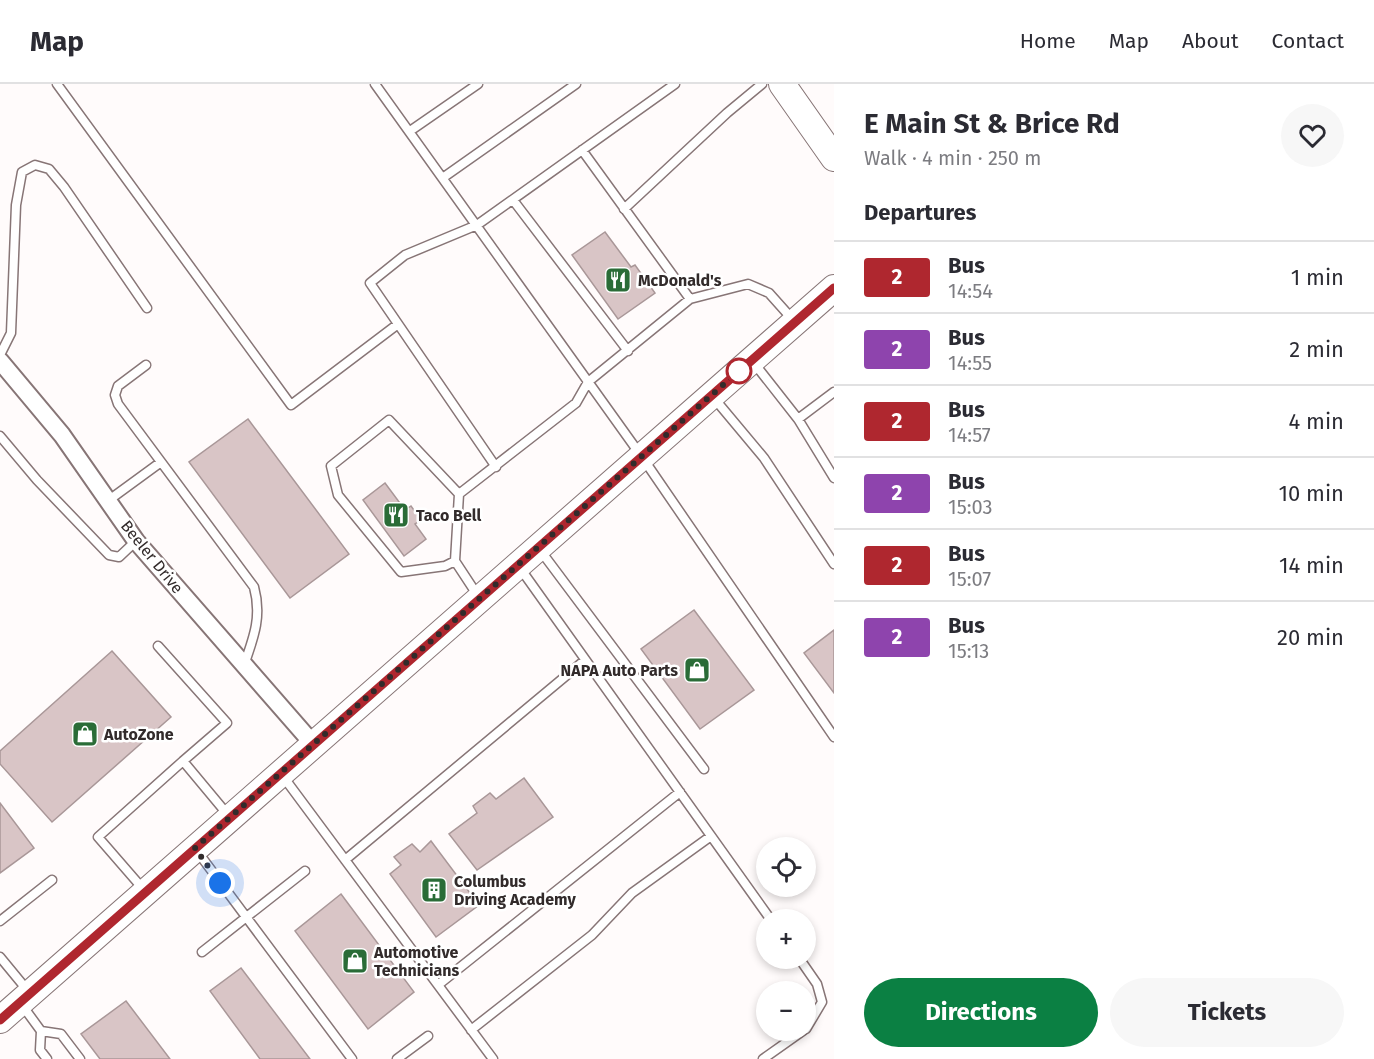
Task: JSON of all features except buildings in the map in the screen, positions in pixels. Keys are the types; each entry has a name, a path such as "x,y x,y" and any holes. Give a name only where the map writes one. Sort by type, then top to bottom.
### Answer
{"main road":[{"path":"782,84 831,147"},
{"path":"0,1020 834,288"}],"street":[{"name":"Beeler Drive","path":"0,361 62,435 136,541 314,745"}],"lane":[{"path":"57,84 291,405 398,324"},
{"path":"376,84 642,457 834,737"},
{"path":"410,131 478,84"},
{"path":"444,177 576,84"},
{"path":"496,467 370,283 405,255 477,225 675,84"},
{"path":"624,209 727,113 762,84"},
{"path":"582,150 690,299"},
{"path":"0,355 10,333 16,205 22,172 34,165 49,169 64,187 147,308"},
{"path":"513,200 628,351"},
{"path":"459,494 576,403 588,382 690,299 748,284 769,292 795,322"},
{"path":"752,360 798,419 834,478"},
{"path":"146,365 118,386 115,395 118,404 254,586 259,604 258,624 244,665"},
{"path":"798,419 834,392"},
{"path":"712,395 764,458 834,564"},
{"path":"455,561 445,566 401,572 338,495 331,466 389,420 459,494 455,561 480,599"},
{"path":"0,436 37,480 109,555 118,557 136,541"},
{"path":"108,500 161,462"},
{"path":"538,547 704,769"},
{"path":"518,565 763,909"},
{"path":"146,892 98,837 227,723 158,646"},
{"path":"345,860 585,660"},
{"path":"183,761 230,818"},
{"path":"281,774 493,1059"},
{"path":"438,985 680,792"},
{"path":"471,1029 592,935 632,893 711,836"},
{"path":"195,848 352,1059"},
{"path":"202,952 305,871"},
{"path":"0,921 52,880"},
{"path":"0,957 42,1031 40,1050 47,1059"},
{"path":"816,983 822,1002 816,1012"},
{"path":"42,1031 61,1034 80,1059"},
{"path":"397,1059 428,1036"},
{"path":"763,1059 789,1041"}],"bus line":[{"name":"2","path":"0,1020 834,288"}],"place":[{"name":"McDonald's","path":"618,280"},
{"name":"Taco Bell","path":"396,515"},
{"name":"NAPA Auto Parts","path":"697,670"},
{"name":"AutoZone","path":"85,734"},
{"name":"Columbus Driving Academy","path":"434,890"},
{"name":"Automotive Technicians","path":"355,961"}],"route":[{"path":"220,883 195,848 739,371"}]}
